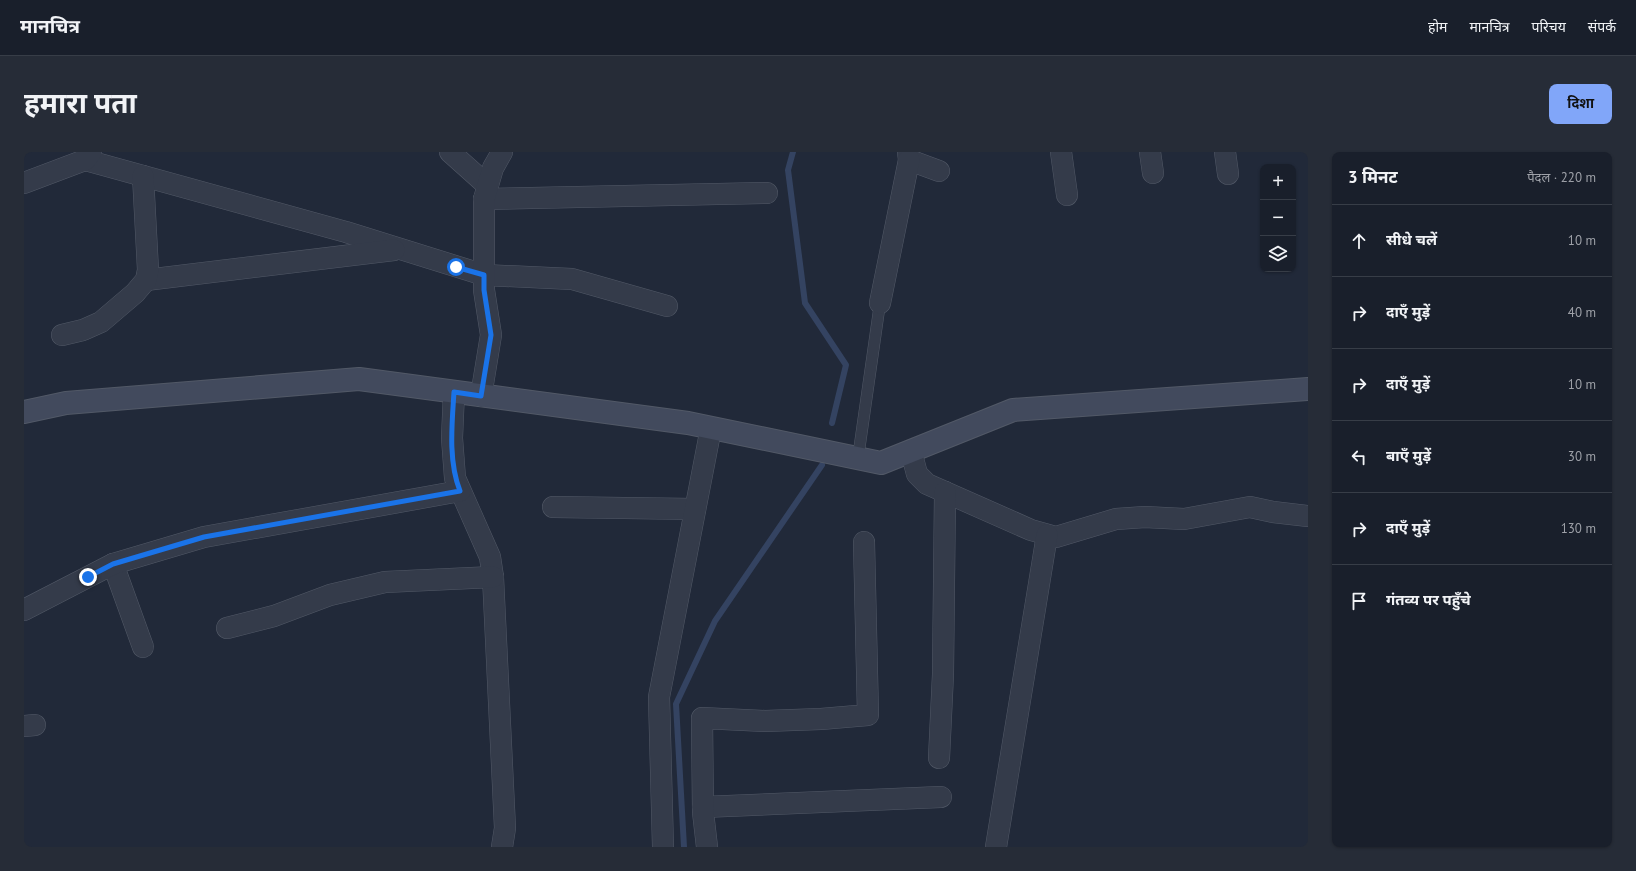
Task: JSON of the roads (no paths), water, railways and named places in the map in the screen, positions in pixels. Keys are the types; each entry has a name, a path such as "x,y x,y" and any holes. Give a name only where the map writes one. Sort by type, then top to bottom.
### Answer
{"street":[{"path":"450,152 486,193 767,192"},
{"path":"481,396 491,335 484,290 486,193 493,168 502,152"},
{"path":"1061,152 1067,195"},
{"path":"1150,152 1153,173"},
{"path":"1225,152 1228,174"},
{"path":"24,183 88,156 143,176 346,232 484,275 572,279 667,306"},
{"path":"880,303 909,156 939,171"},
{"path":"62,335 83,330 101,322 135,293 146,280 148,270 143,176"},
{"path":"146,280 400,249"},
{"path":"24,412 66,403 359,379 688,423 881,463 1014,410 1308,389"},
{"path":"454,392 452,438 455,478 490,557 493,577 505,828 502,847"},
{"path":"663,847 659,697 711,428"},
{"path":"911,451 917,474 927,484 1031,530 1056,537 1116,519 1145,517 1184,518 1250,507 1273,512 1308,516"},
{"path":"24,610 113,564 204,537 460,491"},
{"path":"939,758 943,674 945,492"},
{"path":"553,507 695,509"},
{"path":"996,847 1047,535"},
{"path":"707,847 703,807 702,718 765,721 821,719 868,715 864,542"},
{"path":"113,564 143,647"},
{"path":"227,628 274,616 330,595 385,582 493,577"},
{"path":"703,807 941,797"}],"lane":[{"path":"858,458 880,303"}],"waterway":[{"path":"793,152 788,170 805,303 846,365 832,423"},
{"path":"684,847 676,704 715,621 822,465"}]}
